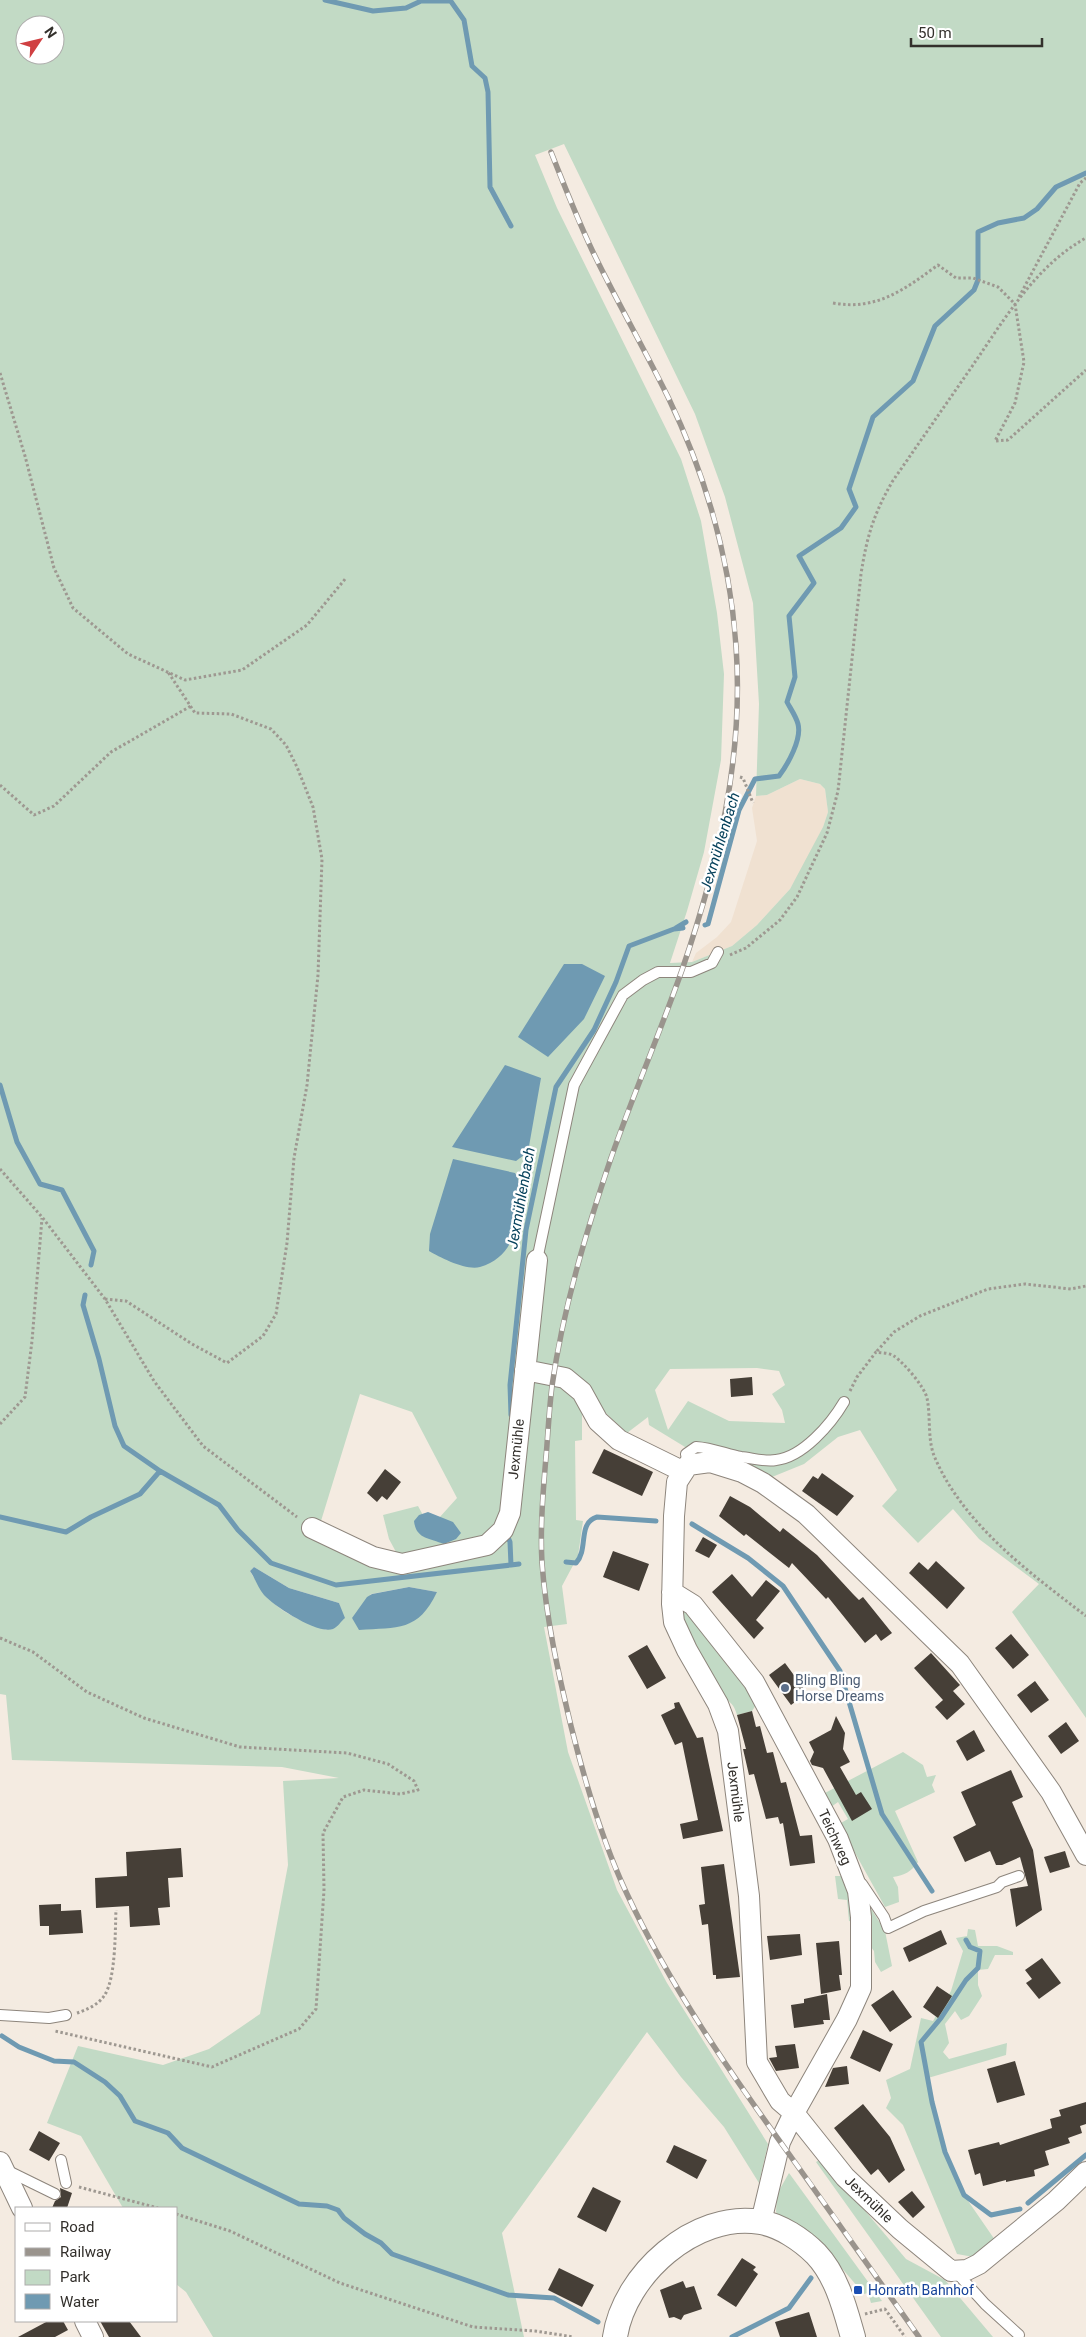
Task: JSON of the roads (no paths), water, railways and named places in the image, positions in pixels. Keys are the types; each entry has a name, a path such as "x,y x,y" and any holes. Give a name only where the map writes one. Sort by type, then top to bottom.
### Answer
{"street":[{"name":"Jexmühle","path":"312,1528 373,1557 402,1564 487,1545 503,1530 510,1513 537,1260"},
{"path":"525,1370 565,1378 582,1392 598,1421 619,1440 685,1468 710,1462 742,1472 763,1483 806,1514 960,1664 1051,1792 1086,1855"},
{"name":"Jexmühle","path":"685,1468 678,1482 674,1516 672,1592 674,1622 686,1650 718,1704 728,1731 749,1896 757,2062 780,2101 794,2113 845,2177 900,2229 951,2271 956,2272"},
{"name":"Teichweg","path":"672,1592 693,1605 754,1682 841,1847 859,1900 861,1917 860,1988 847,2019 794,2113"},
{"path":"761,2222 780,2142 794,2113"},
{"path":"2,2166 22,2207"},
{"path":"956,2272 979,2264 1056,2201 1086,2172"},
{"path":"615,2337 616,2327 629,2297 643,2275 664,2254 702,2230 722,2224 761,2222 784,2231 802,2242 817,2255 837,2286 851,2328"},
{"path":"86,2322 93,2337"}],"lane":[{"path":"537,1260 574,1085 624,995 643,980 658,972 690,972 712,963 718,952"},
{"path":"685,1468 686,1454 696,1447 763,1460 784,1459 802,1449 818,1434 836,1415 844,1402"},
{"path":"841,1847 884,1917 888,1928 924,1911 997,1887 1002,1882 1019,1876"},
{"path":"0,2015 49,2018 66,2015"},
{"path":"61,2160 66,2183"},
{"path":"2,2166 55,2194"},
{"name":"Jexmühle","path":"956,2272 985,2304 1020,2335"}],"water":[{"path":"564,964 582,964 605,976 584,1019 548,1057 518,1037"},
{"path":"505,1065 541,1078 528,1152 516,1161 452,1147"},
{"path":"453,1159 515,1173 520,1184 519,1212 511,1242 499,1257 491,1263 480,1267 461,1266 429,1251 430,1234"},
{"path":"428,1512 453,1522 461,1533 456,1539 444,1544 420,1535 414,1521 419,1515"},
{"path":"254,1567 289,1588 339,1603 345,1618 333,1629 326,1630 307,1624 277,1606 264,1595 250,1571"},
{"path":"409,1587 437,1592 430,1605 414,1621 396,1627 359,1630 352,1618 367,1597 372,1594"}],"waterway":[{"path":"325,0 373,11 406,8 421,1 450,1"},
{"path":"450,0 464,20 472,66 485,78 488,92 490,187 511,226"},
{"name":"Jexmühlenbach","path":"978,279 978,232 998,223 1024,218 1037,209 1056,187 1086,173"},
{"name":"Jexmühlenbach","path":"705,925 708,924 739,810 755,779 779,776 790,758 798,737 798,724 787,702 795,677 789,616 814,583 799,556 841,528 856,507 849,489 873,417 913,381 935,326 974,290 978,280"},
{"name":"Jexmühlenbach","path":"676,928 686,922"},
{"name":"Jexmühlenbach","path":"511,1415 510,1385 526,1230 556,1087 594,1030 616,982 629,946 674,929 683,928"},
{"path":"0,1085 17,1142 40,1184 62,1190 94,1251 91,1265"},
{"path":"85,1295 83,1305 99,1359 115,1426 124,1446 160,1471"},
{"path":"0,1517 66,1532 91,1517 140,1494 160,1471 219,1505 238,1530 271,1563 336,1585 511,1565"},
{"name":"Jexmühlenbach","path":"566,1562 576,1563 582,1551 587,1525 597,1517 656,1521"},
{"name":"Jexmühlenbach","path":"692,1524 748,1558 783,1586 840,1671 882,1814 932,1891"},
{"name":"Jexmühlenbach","path":"507,1535 510,1542 511,1565 519,1564"},
{"name":"Jexmühlenbach","path":"966,1940 970,1947 980,1951 978,1968 966,1980 941,2018 921,2042 932,2102 945,2152 964,2195 991,2215 1020,2209"},
{"path":"2,2036 19,2047 54,2061 74,2062 105,2082 120,2096 135,2121 168,2133 182,2148 299,2204 327,2206 338,2210 344,2218 365,2234 381,2243 392,2254 508,2295 554,2298 598,2322"},
{"name":"Jexmühlenbach","path":"1028,2203 1086,2155"},
{"path":"732,2337 789,2308 811,2278"}],"railway":[{"path":"551,152 592,250 682,427 705,488 722,550 728,582 736,646 737,688 736,729 726,811 707,891 665,1017 619,1134 584,1242 562,1328 551,1395 542,1510 542,1563 550,1625 571,1726 595,1811 618,1874 644,1928 681,1995 723,2060 919,2337"}],"place":[{"name":"Bling Bling Horse Dreams","path":"785,1688"},
{"name":"Honrath Bahnhof","path":"858,2290"}]}
